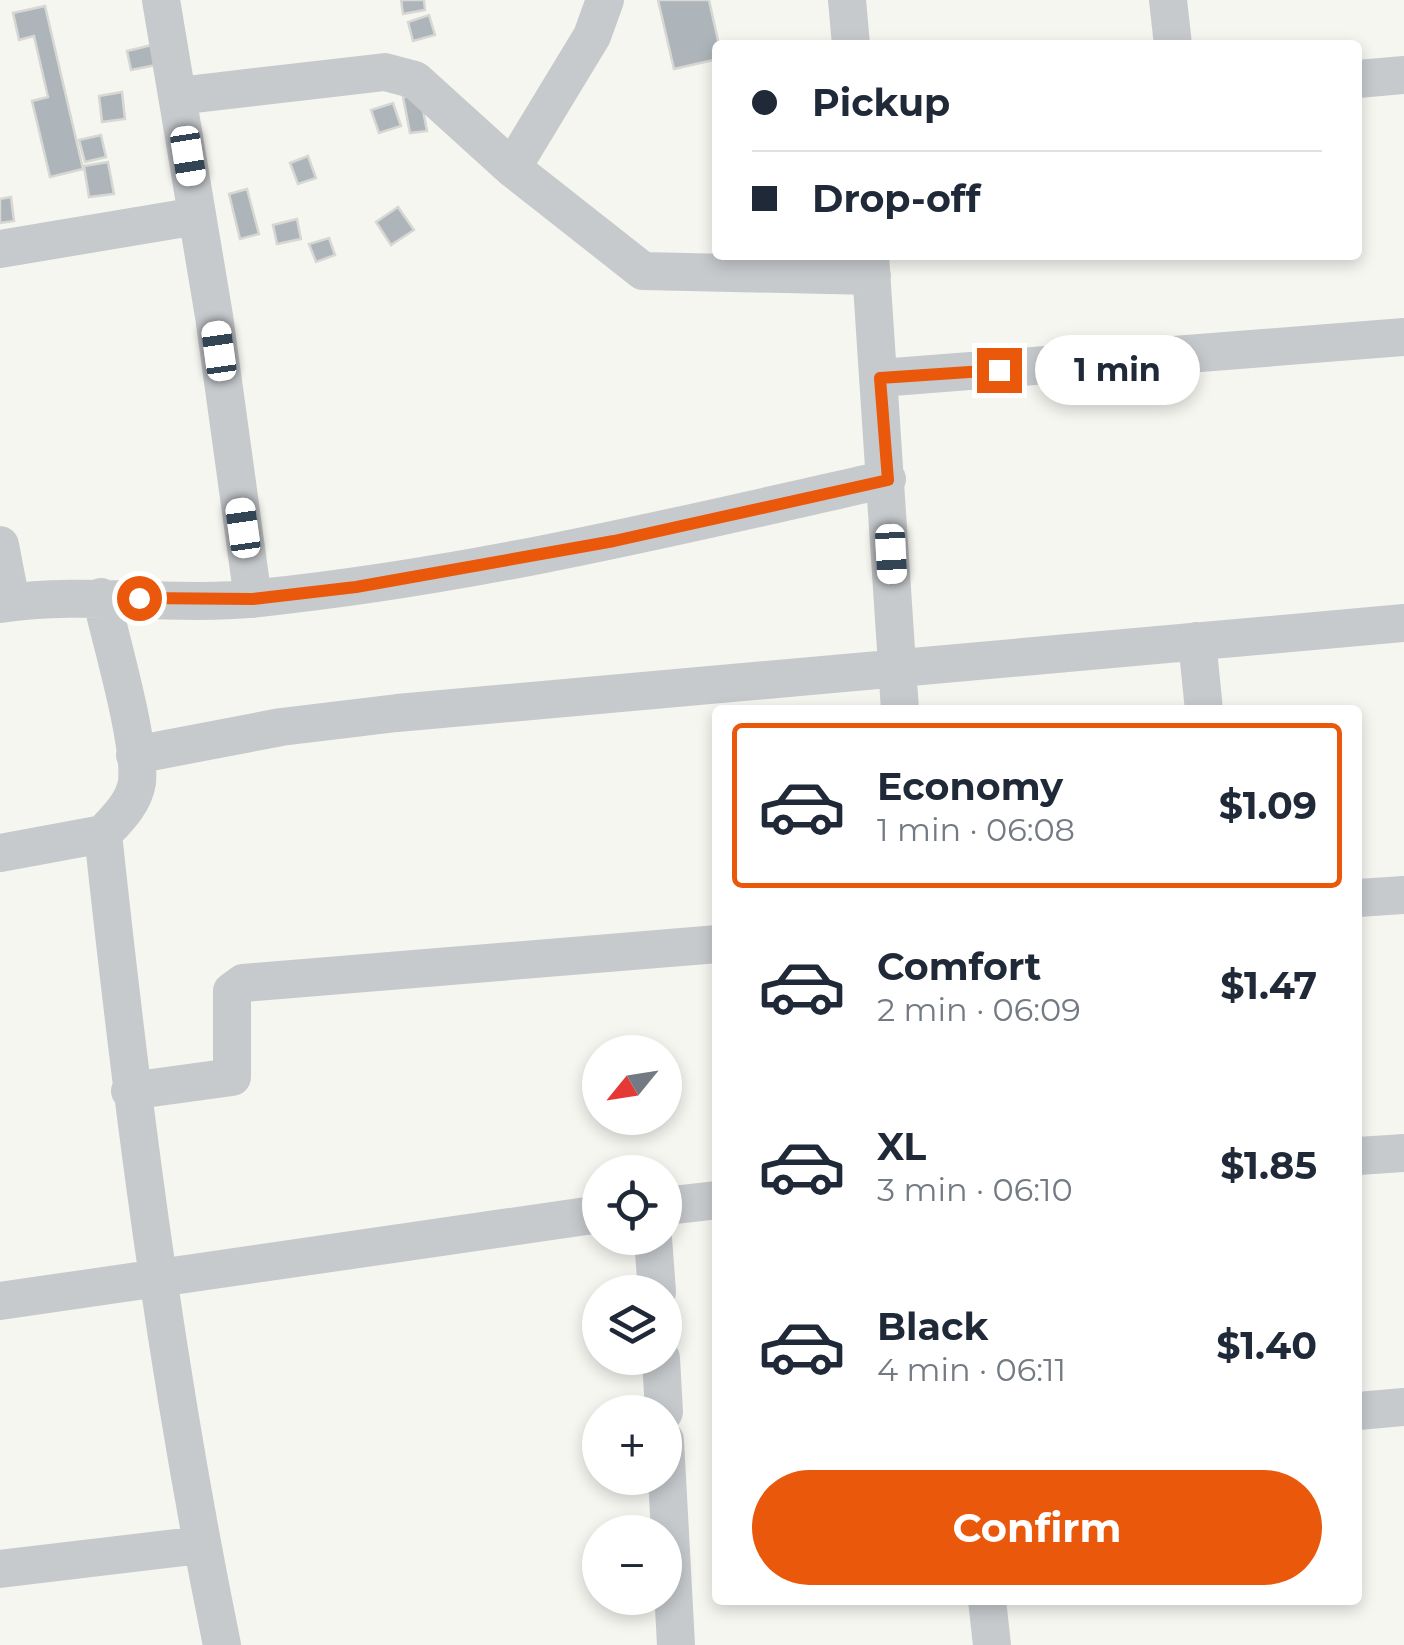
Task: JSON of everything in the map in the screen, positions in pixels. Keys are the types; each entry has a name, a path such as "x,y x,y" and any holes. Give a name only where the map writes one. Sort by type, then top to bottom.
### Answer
{"street":[{"path":"161,0 253,599"},
{"path":"512,168 592,36 606,0"},
{"path":"847,0 850,40"},
{"path":"1168,0 1172,40"},
{"path":"178,96 385,72 401,74 415,80 512,168 643,270 871,266 888,480 900,705"},
{"path":"1362,79 1404,75"},
{"path":"0,249 197,216"},
{"path":"880,378 1404,337"},
{"path":"0,545 6,603 101,598 253,599 495,565 888,480"},
{"path":"0,853 103,834 132,798 137,783 135,755 101,598"},
{"path":"135,755 281,727 397,713 1404,623"},
{"path":"1198,641 1204,705"},
{"path":"103,834 130,1091 201,1545 222,1645"},
{"path":"1362,898 1404,896"},
{"path":"130,1091 226,1081 232,1077 232,991 243,983 712,944"},
{"path":"1362,1156 1404,1153"},
{"path":"682,1204 712,1201"},
{"path":"0,1301 582,1216"},
{"path":"1362,1411 1404,1407"},
{"path":"668,1495 676,1645"},
{"path":"0,1569 201,1545"},
{"path":"988,1605 992,1645"}],"building":[{"path":"401,0 424,0 425,10 403,14"},
{"path":"658,0 709,0 718,40 712,40 712,60 674,69"},
{"path":"45,6 83,169 50,177 32,101 48,97 34,36 19,40 13,13"},
{"path":"429,15 435,35 413,41 408,22"},
{"path":"156,44 161,64 131,70 127,51"},
{"path":"122,92 125,119 102,122 99,96"},
{"path":"420,94 427,131 410,133 403,97"},
{"path":"393,103 401,126 379,133 371,110"},
{"path":"101,135 106,157 85,162 79,140"},
{"path":"308,156 316,178 298,184 290,163"},
{"path":"108,162 114,194 89,197 84,166"},
{"path":"247,189 259,234 240,239 229,194"},
{"path":"11,197 14,221 0,223 0,199"},
{"path":"398,207 414,230 391,245 376,222"},
{"path":"297,219 301,239 277,244 273,225"},
{"path":"329,238 335,255 316,262 309,244"}],"route":[{"path":"139,598 253,599 356,587 495,565 888,480 880,378 999,370"}]}
